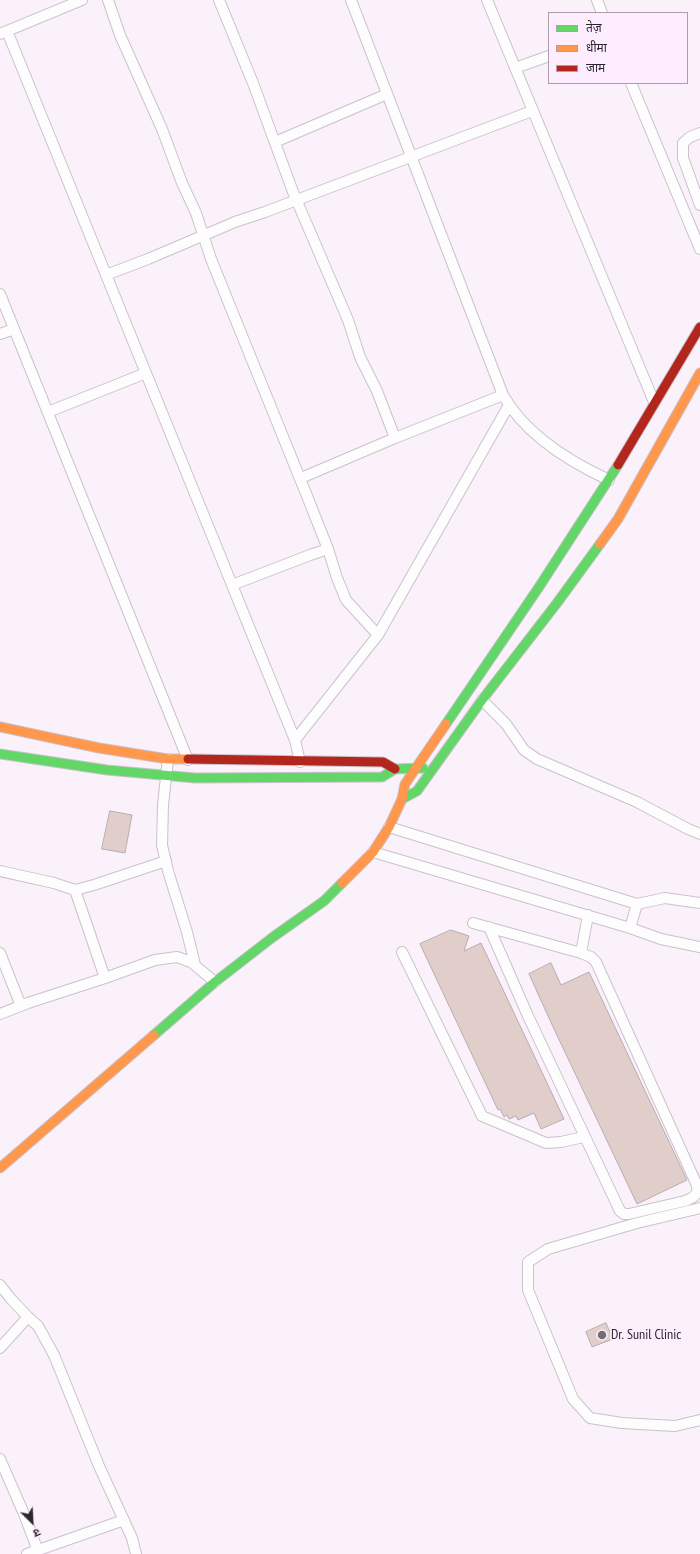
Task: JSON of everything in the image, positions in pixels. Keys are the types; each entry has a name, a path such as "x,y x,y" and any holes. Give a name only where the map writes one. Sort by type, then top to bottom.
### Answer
{"street":[{"path":"82,0 4,32 106,275 232,584 295,740 300,762"},
{"path":"108,0 120,35 162,128 204,235 211,259 301,478 346,600 378,635"},
{"path":"219,0 253,83 296,199 348,320 360,356 377,391 396,438"},
{"path":"351,0 503,395 509,406 553,448 586,470 609,480"},
{"path":"487,0 654,402"},
{"path":"597,0 602,12"},
{"path":"515,68 548,56"},
{"path":"631,84 700,249"},
{"path":"275,142 387,94"},
{"path":"106,275 235,222 532,111"},
{"path":"700,133 683,143 683,158 700,205"},
{"path":"0,294 48,412 61,449 75,478 119,593 188,760"},
{"path":"0,1168 215,982 273,937 324,901 373,852 389,827 402,799 405,784 540,587 609,480 700,327"},
{"path":"0,334 14,329"},
{"path":"48,412 146,373"},
{"path":"402,799 417,791 482,700 557,603 618,519 700,373"},
{"path":"301,478 503,395"},
{"path":"295,740 378,635 509,406"},
{"path":"232,584 310,554 328,549"},
{"path":"482,700 506,724 524,750 533,756 650,808 700,834"},
{"path":"0,727 99,748 168,759 383,762 395,769"},
{"path":"0,754 107,770 195,778 382,776 395,769 432,768"},
{"path":"168,759 163,805 162,845 195,965"},
{"path":"389,827 637,904 665,898 700,903"},
{"path":"373,852 661,938 700,947"},
{"path":"0,871 54,883 74,890 94,885 166,861"},
{"path":"74,890 105,978"},
{"path":"630,928 637,904"},
{"path":"581,953 588,915"},
{"path":"473,923 489,927 581,953 591,957 596,962 696,1183 698,1189 697,1194 694,1197 685,1201 624,1214 616,1206 489,927"},
{"path":"402,952 482,1116 546,1143 561,1142 584,1137"},
{"path":"0,953 20,1006"},
{"path":"0,1014 155,960 177,957 195,965 215,982"},
{"path":"700,1208 638,1223 548,1249 528,1262 528,1290 573,1399 590,1418 622,1423 675,1426 700,1420"},
{"path":"0,1285 11,1299 38,1326 54,1355 96,1458 124,1520 136,1554"},
{"path":"0,1348 28,1316"},
{"path":"0,1459 38,1551"},
{"path":"27,1554 124,1520"}],"building":[{"path":"110,811 132,815 125,853 102,849"},
{"path":"451,930 469,936 464,951 481,943 564,1119 541,1129 534,1113 518,1120 516,1116 509,1119 507,1115 504,1117 500,1109 498,1110 420,944"},
{"path":"551,963 561,985 589,972 687,1180 637,1204 529,974"},
{"path":"606,1323 613,1339 592,1347 586,1332"}],"traffic: fast":[{"path":"446,724 539,587 618,465"},
{"path":"402,799 417,791 482,700 557,603 600,544"},
{"path":"0,754 107,770 195,778 382,777 395,769 423,768"},
{"path":"154,1035 215,982 273,937 324,901 342,883"}],"traffic: slow":[{"path":"600,544 618,519 700,373"},
{"path":"342,883 373,852 389,827 402,799 405,784 446,724"},
{"path":"0,727 99,748 168,759 188,759"},
{"path":"0,1168 154,1035"}],"traffic: jam":[{"path":"618,465 700,327"},
{"path":"188,759 383,762 395,769"}],"place":[{"name":"Dr. Sunil Clinic","path":"602,1335"}]}
